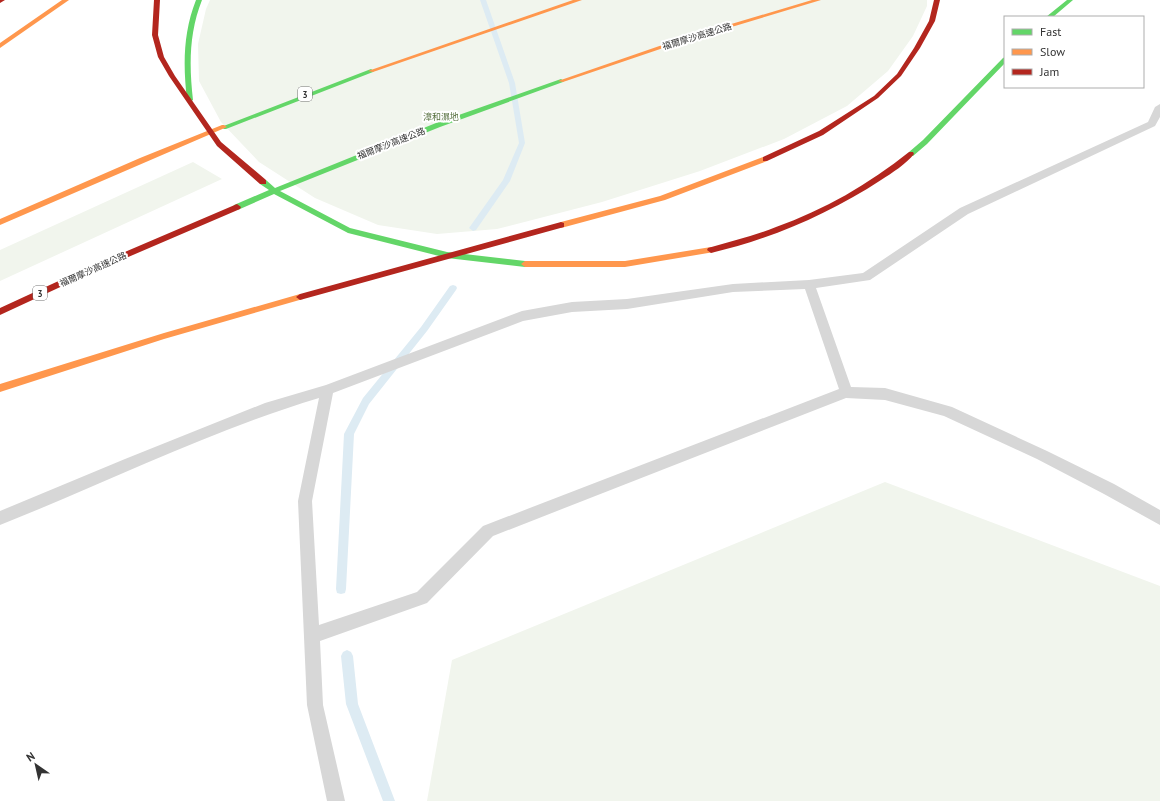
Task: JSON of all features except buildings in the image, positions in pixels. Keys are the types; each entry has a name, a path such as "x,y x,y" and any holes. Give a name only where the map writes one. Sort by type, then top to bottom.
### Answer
{"highway":[{"path":"0,46 66,0"},
{"path":"156,0 155,35 161,57 190,105 219,144 248,170 276,192 348,230 447,255 528,264 625,264 720,248 788,226 830,206 892,170 925,142 1004,60"},
{"path":"190,105 187,77 187,57 192,15 199,0"},
{"name":"3","path":"0,222 287,101 482,30 579,0"},
{"name":"福爾摩沙高速公路","path":"0,312 81,274 353,157 518,95 673,43 818,0"},
{"path":"0,388 164,336 319,291 662,198 757,162 821,133 876,97 899,75 917,48 932,21 937,0"},
{"path":"1050,16 1070,0"}],"lane":[{"path":"0,518 137,460 270,407 326,390 424,352 530,315 572,307 627,304 733,288 809,284 866,277 964,211 1152,124 1160,107"},
{"path":"809,284 846,392"},
{"path":"326,390 305,501 318,633 315,705 336,801"},
{"path":"318,633 422,598 488,532 846,392 885,394 947,411 1109,488 1160,518"}],"green space":[{"name":"漳和濕地","path":"210,0 927,0 927,6 913,36 888,71 847,106 784,139 700,171 602,202 497,229 437,234 378,225 315,198 259,162 221,122 199,81 198,44 206,9"},
{"path":"193,162 222,179 0,281 0,250"},
{"path":"885,482 1160,586 1160,801 427,801 452,660"}],"waterway":[{"path":"473,228 506,181 522,143 512,83 483,0"},
{"path":"341,589 349,434 366,401 424,329 453,288"},
{"path":"347,656 352,704 389,801"}],"traffic: fast":[{"path":"190,100 187,62 189,37 194,12 199,0"},
{"path":"1050,16 1070,0"},
{"path":"911,154 925,142 1004,60"},
{"path":"224,127 371,71"},
{"path":"237,207 398,141 561,81"},
{"path":"263,182 276,192 348,230 447,255 525,264"}],"traffic: slow":[{"path":"0,46 66,0"},
{"path":"371,71 579,0"},
{"path":"561,81 673,43 818,0"},
{"path":"0,222 142,160 224,127"},
{"path":"561,225 662,198 765,159"},
{"path":"525,264 625,264 711,250"},
{"path":"0,388 164,336 300,297"}],"traffic: jam":[{"path":"157,0 155,35 161,57 172,76 219,144 263,182"},
{"path":"765,159 821,133 876,97 899,75 917,48 932,21 937,0"},
{"path":"711,250 803,220 852,195 898,165 911,154"},
{"path":"0,312 81,274 237,207"},
{"path":"300,297 561,225"}]}
